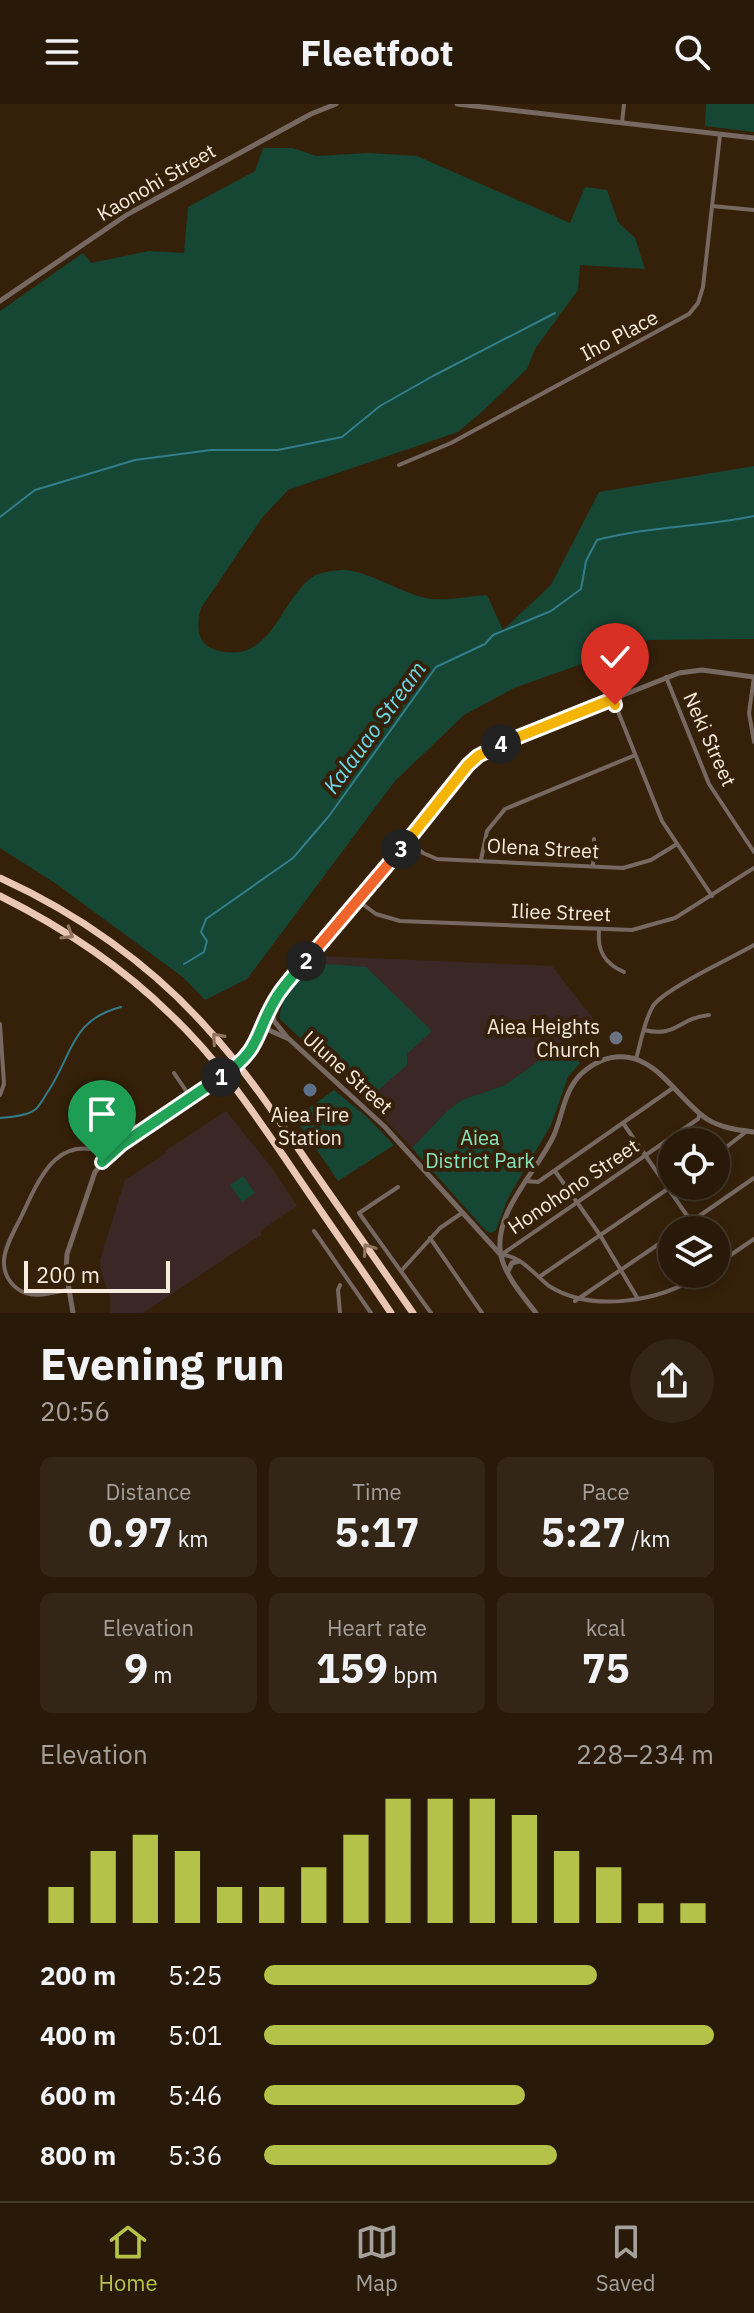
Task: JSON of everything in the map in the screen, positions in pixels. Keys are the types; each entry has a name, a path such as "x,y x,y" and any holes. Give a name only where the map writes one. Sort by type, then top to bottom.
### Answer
{"highway":[{"path":"0,878 51,904 103,937 154,977 205,1025 255,1086 413,1313"},
{"path":"0,896 44,919 111,963 194,1037 243,1098 391,1313"}],"street":[{"name":"Kaonohi Street","path":"0,301 128,214 311,114 336,104"},
{"path":"457,104 754,138"},
{"path":"526,112 527,104"},
{"path":"622,123 624,104"},
{"name":"Iho Place","path":"399,465 451,443 689,314 702,292 720,135"},
{"path":"712,206 754,210"},
{"path":"73,1313 67,1263 70,1244 90,1184 109,1155 248,1056 286,984 478,756 509,740 666,677 702,670 754,677 749,713 754,742"},
{"name":"Neki Street","path":"666,677 709,784 754,852"},
{"path":"613,699 657,811 713,896"},
{"path":"481,860 487,831 505,809 634,756"},
{"path":"593,866 594,839"},
{"name":"Olena Street","path":"408,840 423,853 437,859 593,866 636,866 677,844"},
{"name":"Iliee Street","path":"357,900 376,914 400,921 632,930 675,918 754,868"},
{"path":"599,930 599,947 603,956 609,964 624,972"},
{"path":"636,1059 650,1011 662,995 754,945"},
{"path":"272,1006 274,1021 289,1039"},
{"path":"644,1030 665,1033 692,1017 709,1015"},
{"path":"0,1024 4,1084 1,1095"},
{"name":"Ulune Street","path":"264,1028 289,1039 385,1127 501,1255"},
{"path":"536,1313 508,1272 501,1255 503,1229 511,1205 553,1137 574,1082 588,1069 605,1060 636,1059 700,1114 723,1126 750,1132"},
{"path":"174,1073 191,1098"},
{"path":"525,1181 538,1182 673,1088"},
{"path":"125,1112 139,1132"},
{"name":"Honohono Street","path":"501,1255 698,1119 700,1114"},
{"path":"623,1123 658,1171"},
{"path":"730,1146 750,1132"},
{"path":"69,1290 38,1295 23,1292 8,1280 6,1250 41,1175 53,1160 69,1150 84,1148 109,1155"},
{"path":"555,1170 622,1269 638,1299"},
{"path":"700,1216 754,1178"},
{"path":"398,1187 359,1213 431,1313"},
{"path":"539,1277 658,1195"},
{"path":"402,1270 430,1238 462,1213"},
{"path":"484,1237 495,1237 503,1229"},
{"path":"314,1231 371,1313"},
{"path":"430,1238 482,1313"},
{"path":"730,1253 754,1239"},
{"path":"518,1260 515,1251 520,1243"},
{"path":"575,1301 658,1245"},
{"path":"501,1255 518,1260 556,1291 575,1301 605,1306 679,1288"},
{"path":"508,1272 510,1264 518,1260"},
{"path":"340,1285 340,1313"}],"shaded area":[{"path":"320,956 552,966 595,1021 505,1085 462,1100 447,1111 412,1148 367,1100 280,1019 289,992"},
{"path":"226,1111 271,1167 297,1206 261,1230 261,1235 143,1313 110,1313 110,1297 100,1260 125,1180"}],"green space":[{"path":"706,104 754,104 754,132 705,126"},
{"path":"263,148 293,148 316,156 369,153 417,156 570,223 585,187 607,190 618,222 635,238 645,269 580,265 578,290 535,349 527,369 458,432 288,490 262,518 201,608 199,630 204,643 226,652 255,646 314,576 341,570 363,574 425,598 487,595 503,630 551,585 599,492 754,466 754,639 649,640 514,688 464,715 395,781 247,979 205,1000 184,978 55,883 0,848 0,311 83,253 91,263 149,251 184,253 188,207 255,171"},
{"path":"314,963 366,967 432,1031 407,1054 407,1065 367,1100 280,1019 287,996"},
{"name":"Aiea District Park","path":"565,1042 580,1063 568,1077 551,1125 508,1198 496,1230 491,1233 486,1231 412,1148 447,1111 462,1100 505,1085"},
{"name":"Aiea District Park","path":"334,1090 394,1145 338,1181 295,1118"},
{"path":"243,1176 255,1193 242,1202 230,1185"}],"waterway":[{"path":"0,517 35,490 135,460 211,450 278,450 342,437 380,406 555,313"},
{"name":"Kalauao Stream","path":"184,964 204,952 207,941 201,932 206,919 293,858 329,816 436,667 485,644 493,635 551,611 581,589 586,561 597,540 754,516"},
{"name":"Kalauao Stream","path":"0,1118 24,1115 36,1109 82,1030 104,1013 121,1007"}],"place":[{"name":"Aiea Heights Church","path":"616,1038"},
{"name":"Aiea Fire Station","path":"310,1090"}],"route":[{"path":"102,1162 122,1144 248,1056 286,984 478,756 509,740 613,699 615,705"}]}
